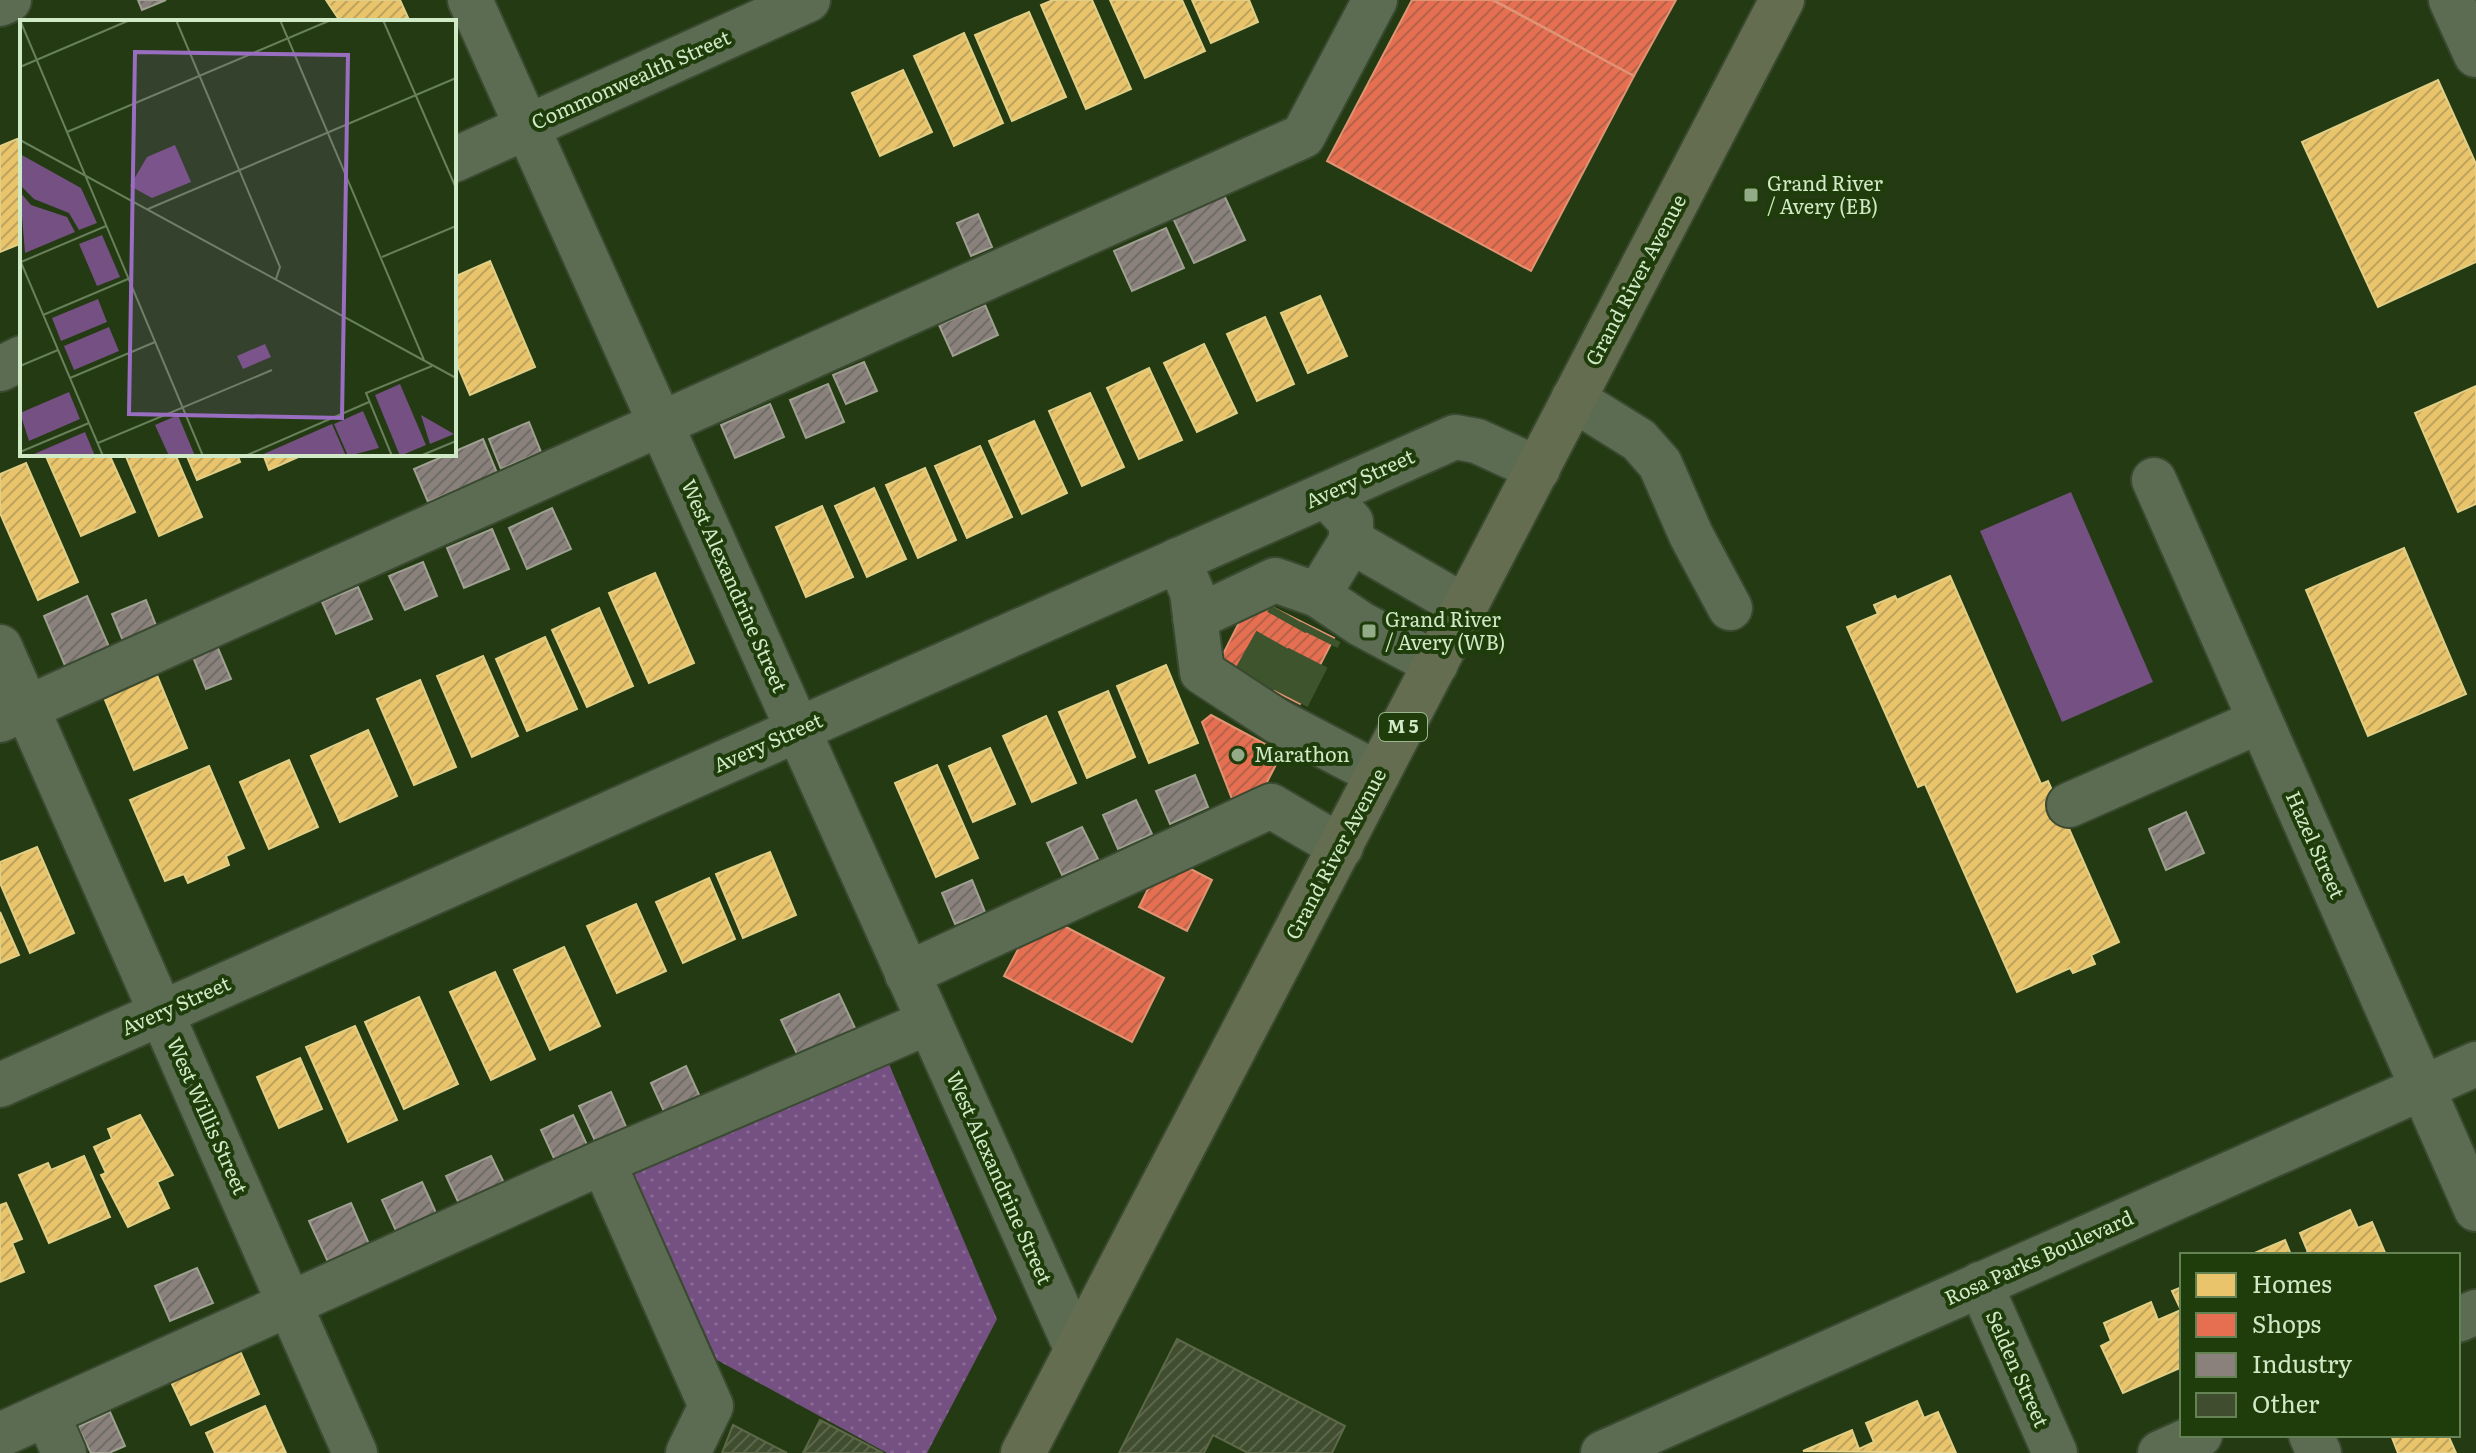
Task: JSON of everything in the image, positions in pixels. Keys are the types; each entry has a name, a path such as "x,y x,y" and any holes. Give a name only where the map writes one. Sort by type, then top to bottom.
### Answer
{"main road":[{"name":"Grand River Avenue","path":"1023,1453 1782,0"}],"street":[{"path":"0,4 9,0"},
{"name":"West Alexandrine Street","path":"470,0 1076,1348"},
{"name":"Commonwealth Street","path":"456,159 808,0"},
{"path":"13,714 1303,136 1375,0"},
{"path":"2451,0 2475,52"},
{"path":"0,369 20,359"},
{"path":"1573,399 1639,440 1660,464 1697,547 1730,608"},
{"name":"Avery Street","path":"0,1085 1455,437 1477,441 1538,469"},
{"name":"Hazel Street","path":"2154,480 2476,1209"},
{"path":"1310,614 1351,541 1351,522 1326,495"},
{"path":"1351,541 1465,607"},
{"path":"1178,560 1192,592 1202,672 1266,700 1378,774"},
{"path":"1195,618 1275,580 1310,614 1361,624 1436,664"},
{"name":"West Willis Street","path":"0,647 13,714 162,1013 355,1453"},
{"path":"2069,805 2260,721"},
{"path":"907,974 1271,806 1341,847"},
{"path":"0,1435 603,1162 929,1022"},
{"name":"Rosa Parks Boulevard","path":"1603,1453 2476,1064"},
{"path":"603,1162 711,1406 688,1453"},
{"name":"Selden Street","path":"1980,1284 2055,1453"},
{"path":"47,1414 64,1453"},
{"path":"2160,1453 2196,1437"}],"shaded area":[{"path":"2071,492 2153,682 2062,722 1980,531"},
{"path":"886,1057 997,1319 927,1453 887,1453 717,1360 631,1168"}],"building: Homes":[{"path":"326,0 400,0 409,20 339,20"},
{"path":"1053,0 1092,0 1131,89 1086,109 1041,5"},
{"path":"1110,0 1182,0 1205,51 1145,78"},
{"path":"1192,0 1249,0 1258,22 1211,43"},
{"path":"1029,12 1066,97 1012,121 975,35"},
{"path":"964,33 1003,123 954,146 914,56"},
{"path":"903,70 932,132 880,156 852,93"},
{"path":"2438,80 2476,164 2476,262 2378,307 2302,142"},
{"path":"17,139 20,146 20,244 0,252 0,146"},
{"path":"490,261 535,367 470,395 456,362 456,276"},
{"path":"1320,296 1347,356 1308,373 1281,313"},
{"path":"1265,317 1294,384 1257,401 1227,334"},
{"path":"1204,344 1237,413 1197,432 1164,363"},
{"path":"1149,368 1182,440 1139,459 1107,388"},
{"path":"2476,386 2476,504 2458,512 2415,413"},
{"path":"1090,393 1124,467 1082,486 1049,411"},
{"path":"1034,421 1067,493 1022,514 989,441"},
{"path":"980,446 1012,517 967,538 935,466"},
{"path":"46,456 110,456 135,512 81,536"},
{"path":"126,456 176,456 202,517 159,536"},
{"path":"187,456 238,456 240,462 197,480"},
{"path":"264,456 300,456 269,470"},
{"path":"26,463 78,582 38,600 0,513 0,474"},
{"path":"925,468 956,540 918,558 886,485"},
{"path":"874,488 906,559 867,577 835,506"},
{"path":"822,506 853,577 806,597 776,527"},
{"path":"2404,548 2466,694 2368,736 2306,590"},
{"path":"655,573 694,663 649,683 609,593"},
{"path":"1950,576 2041,784 2048,781 2119,942 2091,955 2095,964 2073,973 2070,968 2017,992 1925,784 1918,787 1847,627 1878,614 1874,605 1895,596 1897,600"},
{"path":"599,608 633,686 587,707 552,630"},
{"path":"545,637 577,709 527,731 496,659"},
{"path":"483,656 518,736 472,757 437,676"},
{"path":"1166,665 1198,743 1149,763 1117,686"},
{"path":"156,673 187,748 134,770 103,695"},
{"path":"420,680 456,767 414,785 377,699"},
{"path":"1108,691 1135,757 1087,778 1059,712"},
{"path":"1046,716 1076,783 1032,802 1003,736"},
{"path":"368,730 397,796 340,822 311,756"},
{"path":"990,748 1015,804 973,822 949,766"},
{"path":"289,760 318,827 269,849 240,782"},
{"path":"937,765 978,858 936,877 895,783"},
{"path":"209,766 244,848 226,856 229,865 188,883 184,874 165,881 130,800"},
{"path":"37,847 74,933 30,953 0,883 0,862"},
{"path":"770,852 796,915 743,938 716,874"},
{"path":"709,878 735,939 683,963 656,902"},
{"path":"636,904 666,971 617,993 587,926"},
{"path":"0,912 19,955 0,963"},
{"path":"564,947 600,1026 550,1050 514,970"},
{"path":"495,972 535,1059 491,1080 450,992"},
{"path":"419,997 458,1084 404,1109 365,1022"},
{"path":"355,1026 397,1120 348,1142 306,1047"},
{"path":"300,1058 322,1109 279,1128 257,1077"},
{"path":"140,1115 173,1175 157,1182 169,1208 128,1227 101,1175 106,1173 94,1147 112,1139 108,1129"},
{"path":"84,1156 110,1217 49,1243 19,1175 48,1163 51,1170"},
{"path":"6,1203 22,1239 12,1243 24,1272 0,1282 0,1205"},
{"path":"2350,1210 2358,1228 2372,1222 2385,1253 2306,1253 2308,1252 2300,1233"},
{"path":"2285,1240 2290,1253 2255,1253"},
{"path":"2180,1288 2180,1308 2172,1291"},
{"path":"2151,1302 2158,1320 2180,1310 2180,1368 2123,1393 2101,1346 2111,1341 2104,1323"},
{"path":"240,1351 259,1394 191,1425 171,1382"},
{"path":"1917,1401 1924,1418 1938,1412 1956,1453 1803,1451 1852,1430 1859,1449 1874,1442 1866,1423"},
{"path":"265,1406 286,1453 215,1453 206,1433"},
{"path":"2392,1437 2449,1437 2456,1453 2398,1453"}],"building: Shops":[{"path":"1412,0 1492,0 1634,76 1531,271 1327,161"},
{"path":"1494,0 1676,0 1634,76"},
{"path":"1252,597 1334,638 1300,704 1219,662"},
{"path":"1211,715 1282,753 1265,786 1232,799 1202,722"},
{"path":"1181,864 1212,880 1187,931 1139,907 1155,875"},
{"path":"1062,925 1164,978 1132,1042 1004,976 1024,938"}],"building: Industry":[{"path":"138,0 166,0 142,10"},
{"path":"1223,193 1245,240 1194,263 1172,216"},
{"path":"978,214 992,247 971,256 957,223"},
{"path":"1166,228 1184,268 1132,291 1114,251"},
{"path":"985,305 998,335 953,356 939,325"},
{"path":"864,362 877,391 846,404 833,375"},
{"path":"828,384 844,422 806,438 790,400"},
{"path":"770,404 784,437 735,458 721,425"},
{"path":"529,422 541,452 501,469 489,439"},
{"path":"483,439 497,473 428,502 414,469 444,456 456,456 456,451"},
{"path":"552,508 571,549 527,569 509,528"},
{"path":"492,529 509,569 464,588 447,548"},
{"path":"423,562 437,596 405,610 389,576"},
{"path":"358,587 372,619 336,634 322,602"},
{"path":"87,596 110,649 66,668 44,616"},
{"path":"146,600 157,628 123,641 112,614"},
{"path":"217,646 231,679 206,689 193,657"},
{"path":"1195,775 1208,807 1170,824 1156,791"},
{"path":"1136,800 1152,834 1118,849 1103,815"},
{"path":"2186,812 2204,853 2166,870 2149,829"},
{"path":"1082,827 1098,859 1062,875 1047,843"},
{"path":"972,880 985,912 955,924 942,893"},
{"path":"839,994 856,1030 798,1056 781,1020"},
{"path":"686,1066 701,1099 666,1116 651,1083"},
{"path":"611,1092 627,1129 596,1143 579,1106"},
{"path":"573,1115 589,1149 557,1165 541,1130"},
{"path":"491,1156 506,1187 461,1208 446,1176"},
{"path":"422,1182 437,1215 397,1233 382,1200"},
{"path":"351,1203 369,1244 328,1262 309,1221"},
{"path":"197,1268 213,1303 170,1321 155,1286"},
{"path":"110,1412 125,1446 109,1453 91,1453 78,1427"}],"building: Other":[{"path":"1177,1339 1345,1426 1332,1453 1248,1453 1213,1435 1204,1453 1119,1453"},
{"path":"820,1420 883,1453 803,1453"},
{"path":"733,1425 787,1453 722,1453"}],"tunnel":[{"path":"1254,680 1290,616"},
{"path":"1288,697 1321,632"}],"place":[{"name":"Grand River / Avery (EB)","path":"1751,195"},
{"name":"Grand River / Avery (WB)","path":"1369,631"},
{"name":"Marathon","path":"1238,755"}]}
